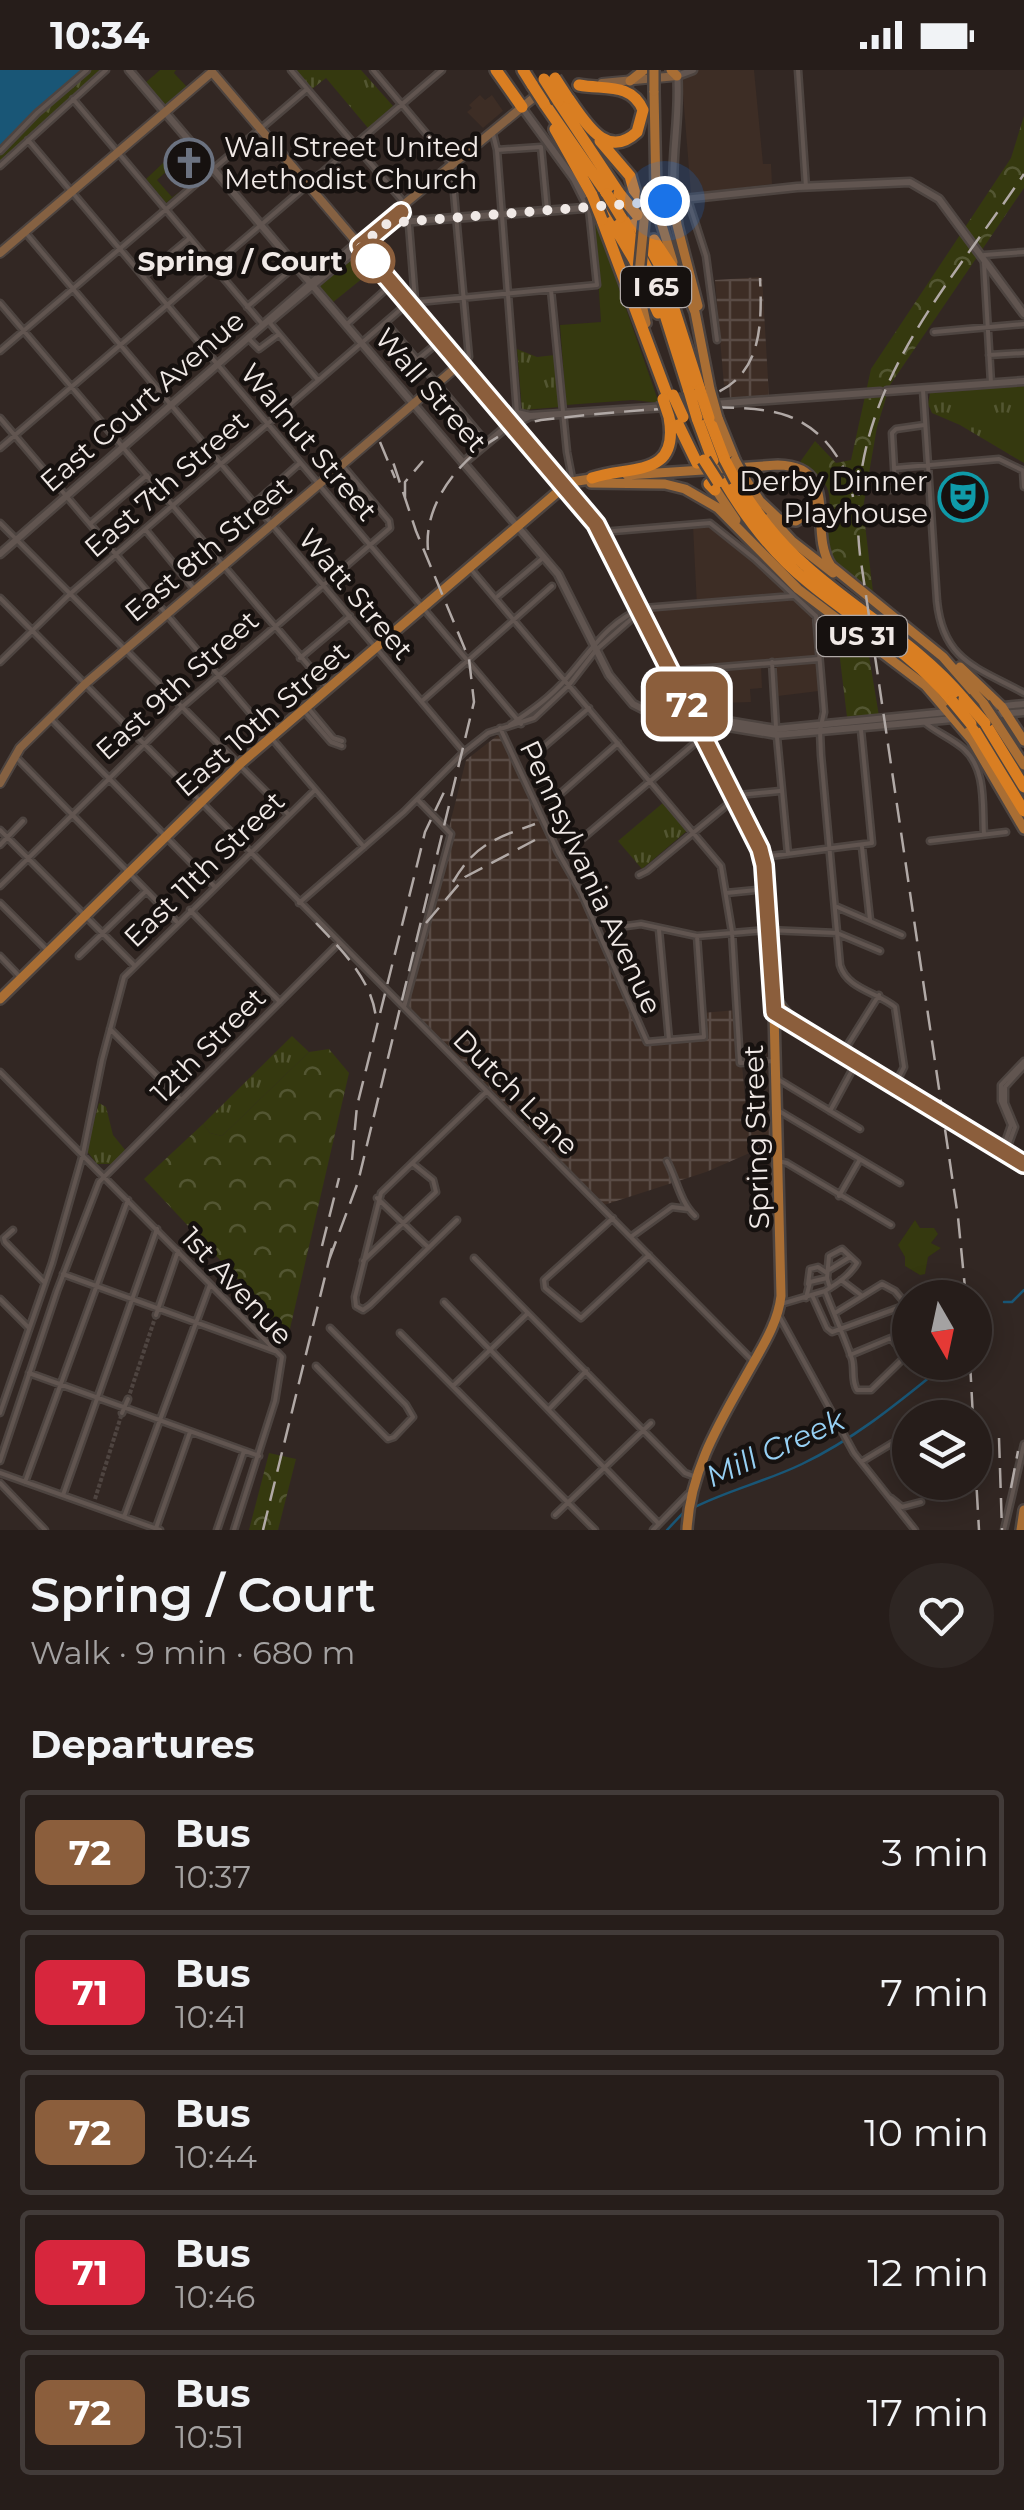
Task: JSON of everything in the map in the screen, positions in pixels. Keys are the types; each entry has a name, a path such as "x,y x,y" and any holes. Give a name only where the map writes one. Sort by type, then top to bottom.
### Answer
{"highway":[{"path":"496,70 551,89 626,90 638,98 643,110 638,132 623,142 605,140 551,89"},
{"name":"I 65","path":"523,70 551,89 601,199 632,213 652,249 666,281 699,390"},
{"path":"551,89 548,116 634,260 679,362"},
{"path":"588,125 630,176 632,213 685,286"},
{"path":"601,199 602,220 640,326 712,461"},
{"name":"I 65","path":"632,213 679,362 699,390"},
{"name":"I 65","path":"699,390 682,411 740,508 789,566 989,725 1024,786"},
{"path":"592,478 654,465 668,446 682,411"},
{"name":"I 65","path":"723,483 806,567 921,653 963,706"},
{"name":"I 65","path":"989,725 1024,811"}],"main road":[{"path":"0,253 212,71"},
{"name":"Spring Street","path":"212,71 392,284 412,302 600,533 763,857 774,1012 782,1246 779,1309"},
{"path":"648,72 654,91 651,191 638,285 651,337 682,411"},
{"path":"359,244 491,132 551,89 631,74 675,72"},
{"path":"651,191 668,250 694,312 705,368"},
{"path":"674,200 698,304 705,368 699,390"},
{"path":"359,244 404,206"},
{"name":"East 8th Street","path":"3,779 15,756 85,684 460,364"},
{"path":"503,414 518,413"},
{"name":"US 31","path":"712,461 752,542 784,577 926,686 989,725 1024,765"},
{"path":"576,480 778,464 802,469 812,477 818,492 824,554 856,588"},
{"path":"565,486 783,468 806,478 815,497 808,514 793,522 778,519 761,502"},
{"name":"East 10th Street","path":"0,999 240,763 576,480"},
{"path":"620,481 685,489 718,508 752,542"},
{"name":"US 31","path":"723,483 761,502 792,541 943,656 993,772 1024,829"},
{"path":"910,630 948,657 1004,710 1024,741"},
{"path":"678,722 688,708"},
{"path":"705,738 713,724"},
{"path":"773,996 794,1024"},
{"path":"774,1012 955,1121"},
{"path":"976,1134 1024,1164"},
{"path":"687,1525 688,1504 707,1446 779,1309"},
{"path":"1021,1530 1024,1510"}],"street":[{"path":"0,150 87,70"},
{"path":"0,166 106,70"},
{"name":"Wall Street","path":"129,70 544,558 566,586 616,686 633,704 656,718 695,721"},
{"path":"291,70 404,206 409,222 412,302 597,285 601,199"},
{"path":"373,70 452,164"},
{"path":"0,448 442,70"},
{"path":"674,200 672,166 680,119 675,72 693,70"},
{"path":"798,70 806,186"},
{"path":"0,352 307,89"},
{"path":"551,89 576,181 601,199 632,213 674,200 903,180 920,185 938,199 1024,314"},
{"path":"73,99 248,306 318,380"},
{"path":"491,132 497,150 518,413 530,416"},
{"name":"Walnut Street","path":"28,140 520,722"},
{"path":"497,150 540,147 547,210"},
{"path":"444,172 452,182 469,354 466,362 460,364"},
{"path":"388,223 547,210 601,199"},
{"path":"688,200 706,256 717,340"},
{"name":"Watt Street","path":"25,232 464,752"},
{"path":"143,277 190,238"},
{"name":"East Court Avenue","path":"0,554 359,244"},
{"path":"982,257 1024,252"},
{"path":"982,257 991,384"},
{"path":"248,306 295,266"},
{"path":"345,325 392,284"},
{"path":"551,290 570,475 576,480"},
{"name":"East 7th Street","path":"0,662 116,553 412,302"},
{"path":"0,303 329,689"},
{"path":"386,322 486,442"},
{"path":"934,332 1024,324"},
{"path":"249,339 258,349 278,334"},
{"path":"417,361 440,340"},
{"path":"989,355 1024,353"},
{"path":"463,463 486,442 530,416 682,411 1024,381"},
{"path":"923,390 937,601 945,634 960,657 974,669 1024,693"},
{"path":"0,418 364,847"},
{"path":"882,488 892,489 892,432 924,425"},
{"path":"895,468 999,459 1024,471 1024,487"},
{"path":"254,504 300,464"},
{"name":"East 9th Street","path":"0,886 183,706 390,526 342,465"},
{"path":"91,523 147,476"},
{"path":"0,523 288,814"},
{"path":"600,533 711,524 816,616 828,850 843,974 896,1011 904,1067 895,1086"},
{"path":"144,529 195,590"},
{"path":"496,598 544,558"},
{"path":"469,567 721,866 732,932 740,1063 774,1060"},
{"path":"422,701 552,586"},
{"path":"300,903 417,800 464,752 502,728 520,722 567,683 594,647 637,616 639,610 794,596"},
{"name":"Dutch Lane","path":"0,598 754,1362"},
{"path":"300,658 350,616"},
{"path":"670,672 819,659"},
{"path":"772,662 788,854"},
{"path":"695,721 776,732 922,718 963,706 1024,708"},
{"path":"541,750 589,708"},
{"path":"306,710 342,743"},
{"path":"50,718 214,886"},
{"path":"922,718 964,749 976,765 982,787 984,834"},
{"path":"695,721 721,720 776,732"},
{"path":"763,857 872,843 860,724"},
{"name":"Pennsylvania Avenue","path":"502,728 646,1041 669,1040"},
{"path":"583,838 705,738"},
{"path":"560,794 618,743"},
{"path":"15,756 177,922"},
{"path":"0,764 3,779"},
{"name":"East 11th Street","path":"0,1413 45,1283 83,1154 121,984 133,964 314,790"},
{"path":"639,875 735,798 782,791"},
{"path":"404,1007 451,834 417,800"},
{"path":"0,845 23,822"},
{"path":"0,830 133,964"},
{"path":"930,841 1006,832"},
{"path":"862,847 870,920"},
{"path":"726,893 766,889"},
{"path":"79,956 146,891"},
{"path":"0,903 49,951"},
{"path":"834,906 902,935"},
{"path":"190,910 280,1002"},
{"path":"619,927 641,924 697,936 768,930 837,932 880,951"},
{"path":"660,928 669,1040 704,1037 697,936"},
{"name":"12th Street","path":"104,1176 339,943"},
{"path":"0,956 21,978"},
{"path":"842,1054 878,995"},
{"path":"110,1028 181,1100"},
{"path":"829,1112 856,1063"},
{"path":"1003,1152 1011,1125 1001,1101 1001,1084 1024,1064"},
{"name":"1st Avenue","path":"0,1072 278,1352 282,1364 259,1456 234,1530"},
{"path":"775,1077 860,1129"},
{"path":"457,1220 370,1304 360,1309 356,1306 378,1198 486,1091"},
{"path":"775,1109 900,1183"},
{"path":"839,1196 860,1159"},
{"path":"667,1161 681,1198 695,1216"},
{"path":"778,1161 890,1225"},
{"path":"363,1262 435,1193 436,1185 412,1163"},
{"path":"0,1460 63,1274 104,1176"},
{"path":"378,1198 428,1247"},
{"path":"632,1236 681,1198"},
{"path":"25,1482 128,1200"},
{"path":"672,1206 688,1209"},
{"path":"613,1218 544,1282 545,1288 580,1318 649,1254"},
{"path":"63,1496 157,1229"},
{"path":"13,1230 4,1238 5,1242 45,1283"},
{"path":"892,1371 864,1392 853,1383 850,1356 828,1290 828,1256 837,1249 851,1256 857,1265 828,1290 779,1309 861,1462 902,1507 921,1502"},
{"path":"157,1313 178,1251"},
{"path":"808,1284 851,1256"},
{"path":"474,1258 685,1473 696,1478"},
{"path":"828,1274 812,1268 808,1284 809,1296 832,1332 892,1312"},
{"path":"63,1274 157,1313 278,1352"},
{"path":"841,1280 862,1296"},
{"path":"124,1517 210,1284"},
{"path":"835,1314 882,1284 892,1290"},
{"path":"0,1299 29,1328"},
{"path":"444,1302 659,1524"},
{"path":"453,1386 528,1313"},
{"path":"316,1366 388,1439 413,1417 406,1405 330,1328"},
{"path":"400,1333 595,1530"},
{"path":"850,1356 892,1339"},
{"path":"549,1409 586,1371"},
{"path":"29,1373 259,1456"},
{"path":"123,1410 128,1399"},
{"path":"555,1515 651,1422"},
{"path":"0,1473 158,1529 190,1432"},
{"path":"861,1462 892,1443"},
{"path":"1004,1530 1024,1444"},
{"path":"217,1530 244,1451"},
{"path":"0,1483 45,1530"},
{"path":"653,1530 692,1490"},
{"path":"888,1495 895,1509 915,1530"},
{"path":"93,1506 95,1499"}],"shaded area":[{"path":"681,70 754,70 763,164 771,164 772,184 691,194"},
{"path":"480,95 485,100 492,95 503,111 483,128 467,112"},
{"path":"762,277 769,397 730,399 729,386 724,385 715,280"},
{"path":"709,525 811,612 819,691 778,696 776,665 761,666 762,688 750,689 751,702 691,704 645,614 697,607 693,526"},
{"path":"498,735 519,768 581,892 646,1041 704,1037 702,1013 737,1010 747,1120 775,1109 777,1141 706,1172 601,1206 404,1007 466,760"}],"green space":[{"path":"81,70 102,70 0,163 0,145"},
{"path":"160,70 176,70 174,73 187,87 166,105 145,83"},
{"path":"295,70 361,70 393,106 368,128 326,78 312,89"},
{"path":"1024,116 1024,188 890,385 877,427 863,508 873,592 844,572 831,557 825,530 829,508 826,486 800,462 815,441 836,463 851,460 871,369 1011,158"},
{"path":"163,163 170,168 157,180 172,197 180,191 166,203 146,179"},
{"path":"594,217 659,403 633,400 566,405 560,325 601,322"},
{"path":"360,253 374,269 332,303 318,288"},
{"path":"517,349 537,357 555,355 560,407 522,410"},
{"path":"1024,386 1024,463 932,413 928,404 930,393"},
{"path":"836,626 868,650 879,716 847,717"},
{"path":"664,802 688,830 642,869 618,841"},
{"path":"292,1036 309,1052 222,1136 210,1133 203,1124"},
{"path":"329,1049 349,1073 286,1346 253,1295 144,1179 203,1124 210,1133 222,1136 309,1052"},
{"path":"99,1103 106,1107 113,1135 126,1151 113,1164 97,1164 86,1150"},
{"path":"915,1220 920,1228 934,1228 938,1234 931,1243 941,1248 928,1257 925,1274 920,1275 905,1266 898,1245"},
{"path":"269,1453 296,1459 278,1530 249,1530"}],"water":[{"path":"0,70 81,70 0,145"}],"waterway":[{"name":"Mill Creek","path":"1004,1302 1012,1302 1024,1290"},
{"name":"Mill Creek","path":"695,1507 820,1455 872,1422 926,1380"},
{"name":"Mill Creek","path":"667,1530 683,1513"}],"tunnel":[{"path":"955,1121 976,1134"},
{"path":"128,1399 156,1315"},
{"path":"95,1499 122,1413"}],"railway":[{"path":"964,1280 860,555 859,498 866,446 882,397 904,351 1024,174"},
{"path":"691,401 714,394 744,371 757,339 760,278"},
{"path":"428,550 435,506 461,467 498,437 541,420 703,407 766,410 801,422 822,438 839,459 853,497"},
{"path":"380,442 395,478"},
{"path":"405,498 405,482 423,461"},
{"path":"329,1260 358,1182 474,702 469,659 416,531 393,462"},
{"path":"352,1160 357,1106 425,832 446,788"},
{"path":"453,882 478,851 535,824"},
{"path":"426,923 465,877 535,840"},
{"path":"316,923 362,979 376,1019"},
{"path":"322,1246 339,1178"},
{"path":"263,1530 332,1248"},
{"path":"971,1380 972,1400"},
{"path":"999,1438 1002,1530"},
{"path":"1011,1488 1018,1451"},
{"path":"977,1500 979,1530"}],"bus line":[{"name":"72","path":"401,212 360,246 596,524 760,849 774,1012 1024,1164"}],"place":[{"name":"Wall Street United Methodist Church","path":"189,163"},
{"name":"Spring / Court","path":"373,261"},
{"name":"Derby Dinner Playhouse","path":"963,497"}],"route":[{"path":"373,261 360,246 388,223 665,201"}]}
